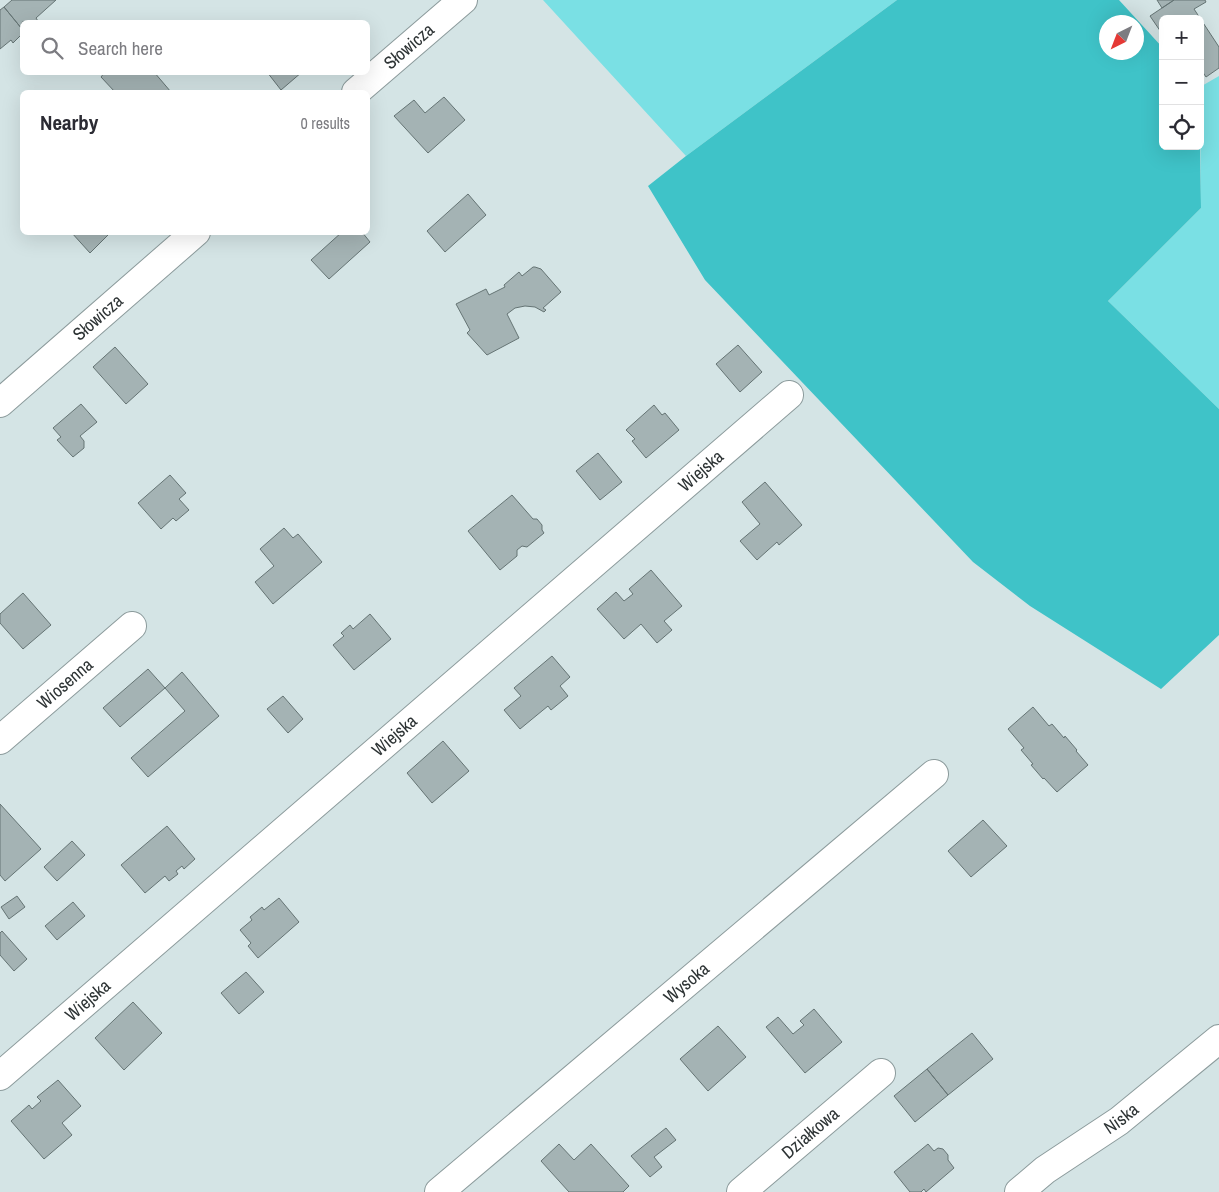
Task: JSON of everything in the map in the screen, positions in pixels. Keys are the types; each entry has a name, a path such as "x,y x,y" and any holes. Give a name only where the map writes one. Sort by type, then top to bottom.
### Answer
{"street":[{"name":"Słowicza","path":"358,90 462,0"},
{"name":"Słowicza","path":"0,403 193,235"},
{"name":"Wiejska","path":"0,1076 789,395"},
{"name":"Wiosenna","path":"0,740 132,626"},
{"name":"Wysoka","path":"438,1192 934,774"},
{"name":"Niska","path":"1019,1192 1044,1170 1119,1121 1219,1039"},
{"name":"Działkowa","path":"741,1192 881,1073"}],"shaded area":[{"path":"543,0 897,0 686,156"},
{"path":"897,0 1119,0 1133,15 1099,15 1099,60 1144,60 1144,27 1159,44 1159,150 1200,150 1201,208 1108,301 1219,409 1219,635 1161,689 1030,606 973,562 705,280 648,186"},
{"path":"1219,76 1219,409 1108,301 1201,208 1201,150 1204,150 1204,85"}],"building":[{"path":"12,0 56,0 36,18 37,20 20,20 20,27 4,7"},
{"path":"1157,0 1174,0 1162,8"},
{"path":"1174,0 1205,0 1206,2 1194,9 1198,15 1159,15 1159,29 1150,16"},
{"path":"4,7 20,27 20,36 13,43 11,40 0,49 0,10"},
{"path":"1204,24 1219,47 1219,68 1206,77 1204,74"},
{"path":"103,75 157,75 169,90 113,90 101,77"},
{"path":"269,75 298,75 281,90"},
{"path":"444,97 465,120 428,153 394,116 414,100 425,113"},
{"path":"468,194 486,215 445,252 427,231"},
{"path":"74,235 108,235 90,253"},
{"path":"339,235 364,235 370,242 329,279 311,260"},
{"path":"533,267 541,269 561,292 543,308 546,310 544,312 535,307 525,306 515,308 507,314 519,338 487,355 467,333 470,330 456,304 486,289 489,295 505,287 504,285 519,272 522,276"},
{"path":"738,345 762,372 740,392 716,364"},
{"path":"115,347 148,384 126,404 93,367"},
{"path":"81,404 97,422 80,436 84,441 84,448 73,457 57,440 61,437 53,428"},
{"path":"654,405 662,415 665,413 679,430 646,458 632,441 635,439 626,430"},
{"path":"598,453 622,482 600,500 576,471"},
{"path":"170,475 186,493 179,499 189,510 176,521 173,518 161,529 138,503"},
{"path":"765,482 802,525 779,545 777,542 757,560 740,541 760,524 742,502"},
{"path":"512,495 533,519 537,519 542,525 544,533 527,547 522,546 517,550 517,556 500,570 468,531"},
{"path":"284,528 293,538 298,534 322,562 273,604 255,582 274,566 260,549"},
{"path":"651,570 682,606 664,621 672,630 657,643 641,624 624,639 597,609 616,592 624,601 633,594 629,589"},
{"path":"23,593 51,625 23,649 0,623 0,614"},
{"path":"370,614 391,639 354,670 333,645 344,636 341,633 350,625 353,629"},
{"path":"552,656 570,677 560,686 568,696 551,710 548,706 520,729 504,710 521,696 514,688"},
{"path":"148,669 165,688 120,727 103,708"},
{"path":"182,672 219,716 148,777 131,758 185,711 165,688"},
{"path":"283,696 303,719 288,733 267,709"},
{"path":"1033,707 1049,726 1052,724 1064,738 1065,736 1088,765 1057,792 1031,765 1033,764 1021,750 1024,748 1008,729"},
{"path":"443,741 469,771 432,803 407,773"},
{"path":"0,804 41,849 5,881 0,875"},
{"path":"983,820 1007,846 971,877 948,851"},
{"path":"167,826 195,859 184,869 182,866 176,871 178,874 169,881 165,876 145,893 121,865"},
{"path":"72,841 85,855 57,881 44,867"},
{"path":"17,896 25,907 9,919 1,907"},
{"path":"279,898 299,922 258,958 248,946 251,943 240,930 252,920 250,917 262,907 264,910"},
{"path":"73,902 85,916 57,940 45,926"},
{"path":"2,931 27,959 14,971 0,955 0,933"},
{"path":"246,972 264,992 239,1014 221,993"},
{"path":"133,1002 162,1033 124,1070 95,1038"},
{"path":"814,1009 842,1042 805,1073 766,1027 778,1017 793,1034 804,1025 800,1021"},
{"path":"718,1026 746,1057 708,1091 680,1059"},
{"path":"972,1033 993,1059 948,1095 927,1069"},
{"path":"927,1069 948,1095 915,1122 894,1096"},
{"path":"58,1080 81,1106 62,1123 72,1135 44,1159 11,1121 29,1105 32,1109 41,1101 37,1097"},
{"path":"666,1128 676,1140 654,1157 662,1167 650,1177 631,1156"},
{"path":"559,1144 574,1160 591,1144 629,1186 623,1192 569,1192 541,1161"},
{"path":"928,1144 934,1151 938,1148 943,1149 954,1168 926,1192 924,1189 921,1192 910,1192 894,1172"}]}
